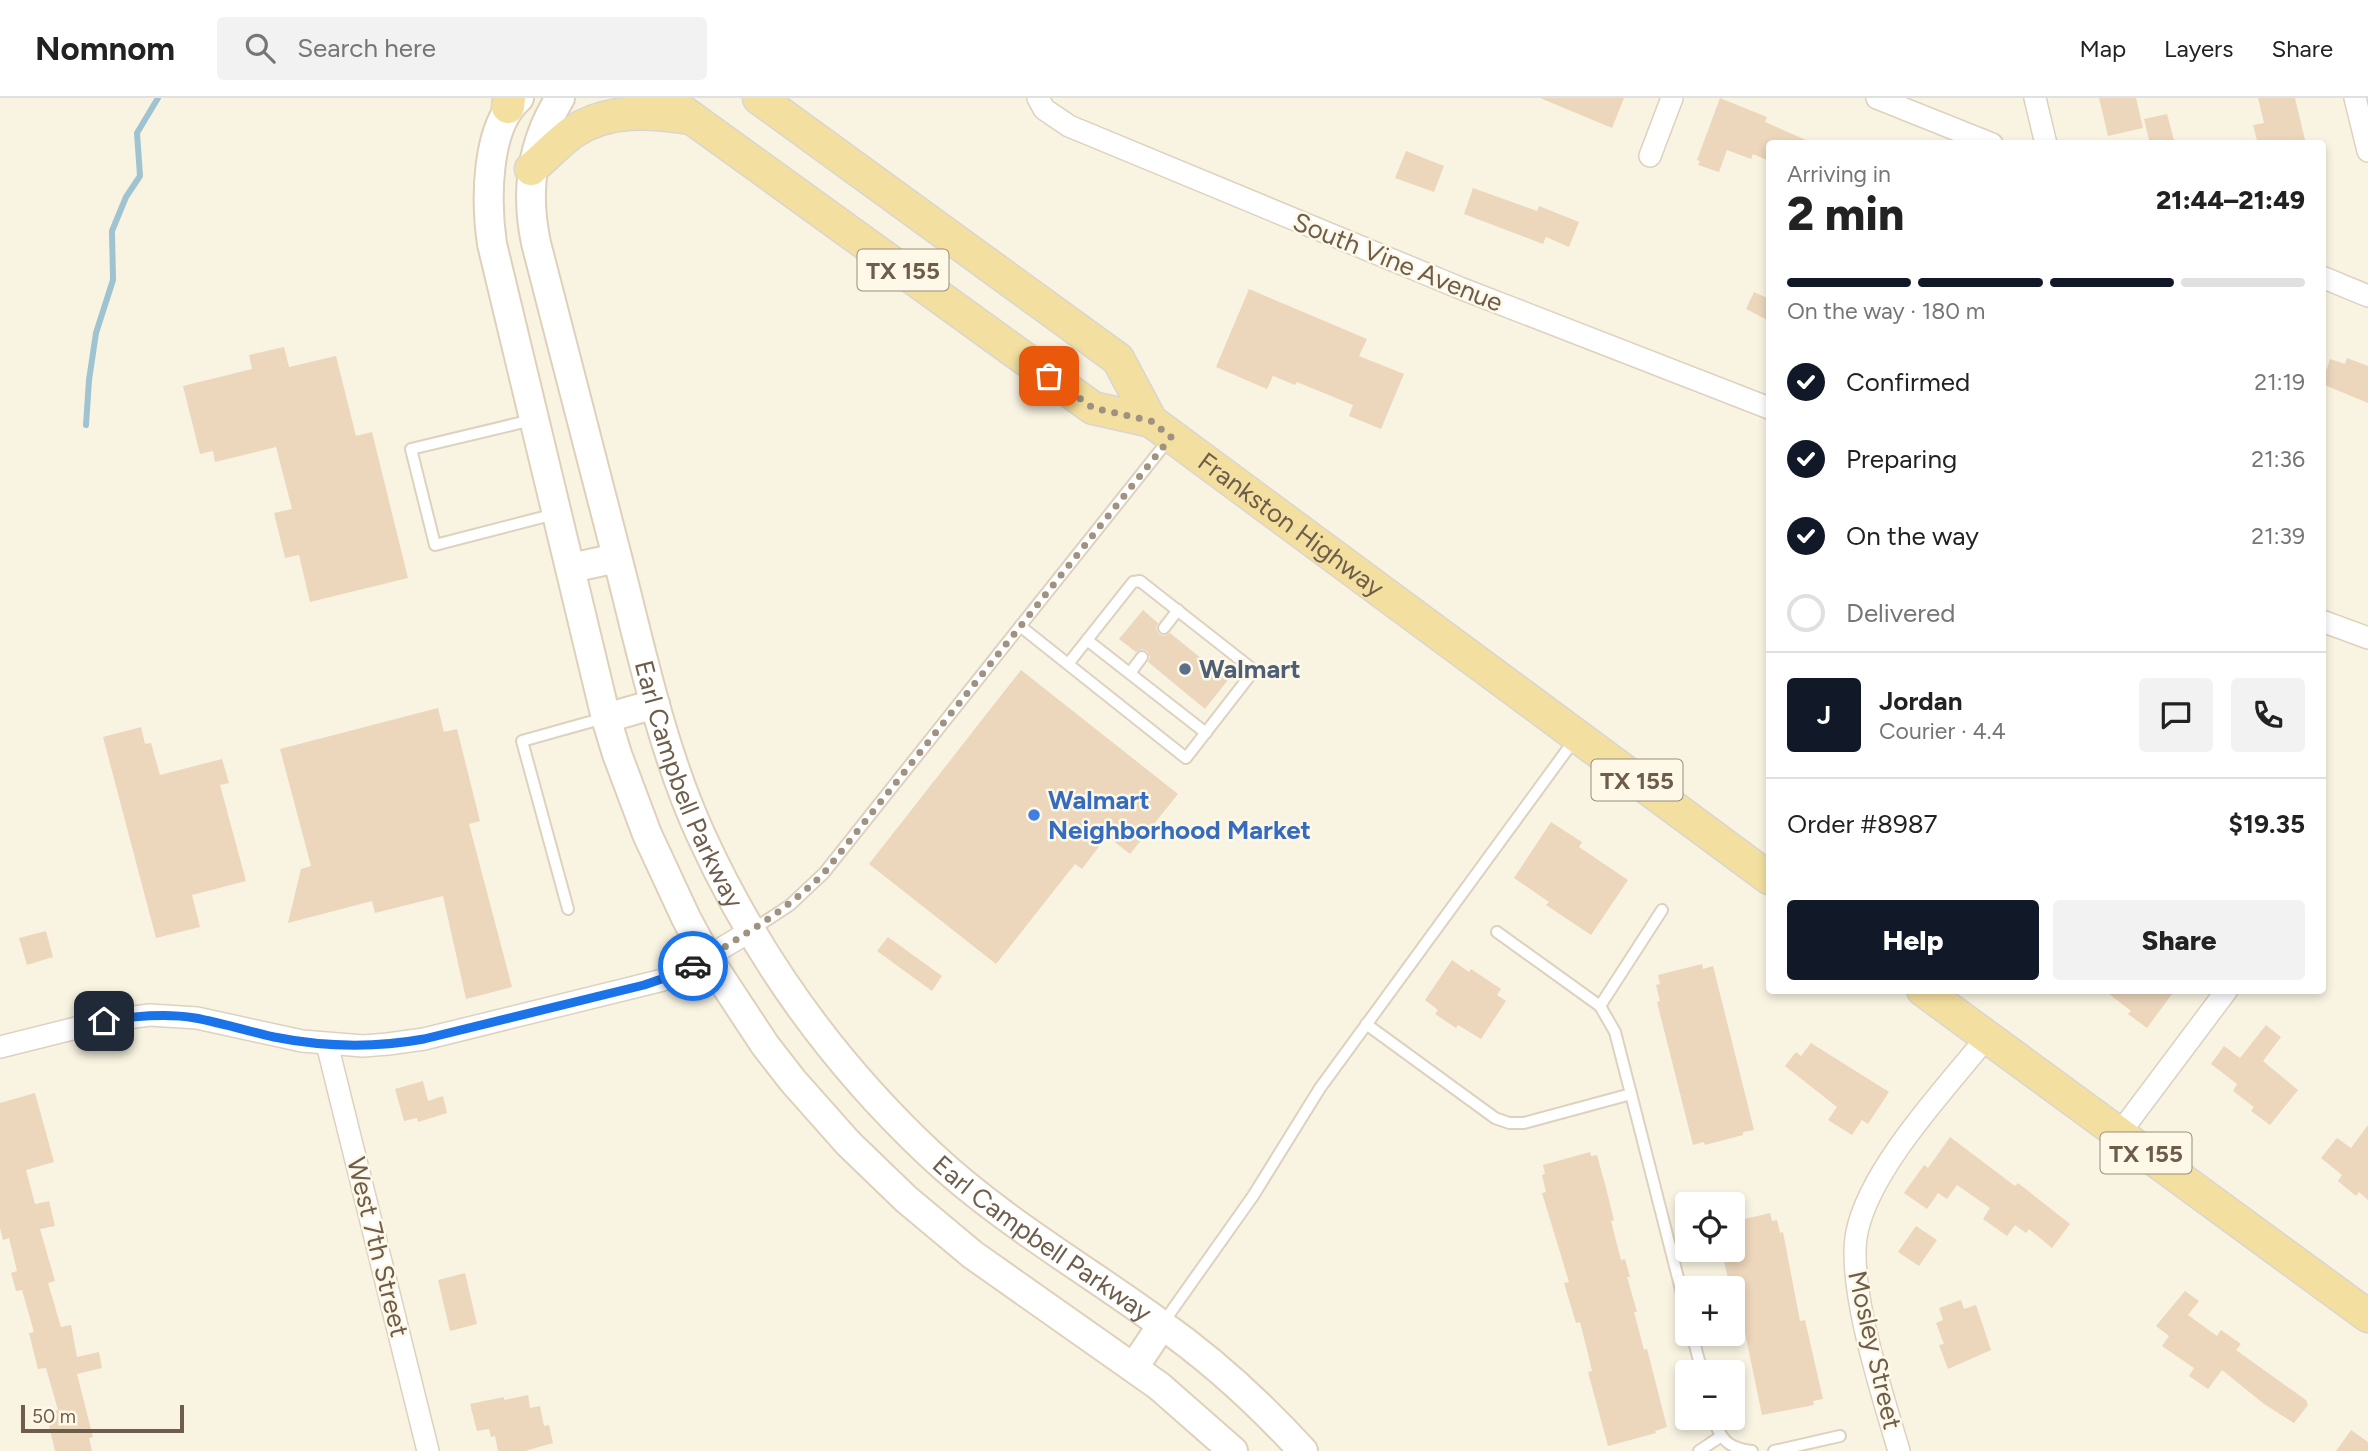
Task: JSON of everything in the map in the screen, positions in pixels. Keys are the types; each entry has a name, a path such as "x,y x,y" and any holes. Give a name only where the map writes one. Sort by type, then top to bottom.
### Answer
{"main road":[{"name":"Earl Campbell Parkway","path":"560,98 542,130 531,169 529,201 536,243 668,750 699,831 730,895 796,1000 835,1054 927,1151 1004,1217 1162,1325 1240,1388 1303,1451"},
{"name":"Frankston Highway","path":"664,98 1093,408 1161,429 1766,876"},
{"name":"TX 155","path":"760,99 1118,359 1161,429"},
{"name":"Earl Campbell Parkway","path":"512,101 491,165 488,222 492,244 606,718 647,834 686,918 707,957 765,1045 848,1143 906,1199 974,1255 1134,1367 1233,1451"},
{"path":"531,169 573,133 610,117 639,112 695,119"},
{"path":"534,419 579,411"},
{"path":"558,514 602,499"},
{"path":"570,568 617,558"},
{"path":"606,718 655,704"},
{"name":"TX 155","path":"1928,994 2368,1316"},
{"path":"1134,1367 1162,1325"}],"street":[{"name":"South Vine Avenue","path":"1038,98 1044,109 1069,126 1460,288 1766,407"},
{"path":"1650,156 1672,98"},
{"path":"1877,98 1982,140"},
{"path":"2035,98 2045,140"},
{"path":"2355,98 2368,151"},
{"path":"2326,279 2368,296"},
{"path":"2326,622 2368,638"},
{"path":"0,1047 104,1021 150,1015 197,1018 275,1037 327,1044 363,1046 424,1039 644,985 682,972 752,930"},
{"path":"2119,1134 2224,994"},
{"name":"Mosley Street","path":"1899,1451 1858,1288 1854,1261 1857,1230 1868,1200 1902,1143 1987,1037"},
{"name":"West 7th Street","path":"327,1044 428,1451"}],"lane":[{"path":"534,419 411,449 435,545 558,514"},
{"path":"752,930 790,905 824,873 1020,626 1161,429"},
{"path":"1020,626 1186,758 1252,673 1251,668 1140,581 1133,582 1069,664"},
{"path":"1164,628 1178,610"},
{"path":"1087,640 1206,733"},
{"path":"1130,673 1142,657"},
{"path":"568,909 522,741 606,718"},
{"path":"1162,1325 1253,1196 1314,1098 1366,1024 1576,736"},
{"path":"1601,1006 1662,910"},
{"path":"1497,932 1601,1006 1615,1032 1678,1276"},
{"path":"1366,1024 1495,1118 1509,1123 1543,1119 1631,1094"},
{"path":"1717,1430 1727,1443 1752,1451"},
{"path":"1774,1451 1840,1436"},
{"path":"1699,1451 1720,1437"}],"building":[{"path":"1540,98 1624,98 1612,128"},
{"path":"1720,98 1767,117 1765,122 1806,140 1766,140 1766,160 1753,154 1751,159 1727,150 1719,172 1698,165 1700,161 1697,160"},
{"path":"2099,98 2136,98 2143,128 2108,136"},
{"path":"2258,98 2295,98 2305,140 2257,140 2253,125 2264,123"},
{"path":"2167,114 2174,140 2149,140 2144,119"},
{"path":"1406,151 1444,166 1434,192 1395,178"},
{"path":"1473,188 1537,211 1539,206 1579,222 1569,247 1546,237 1543,244 1464,214"},
{"path":"1249,289 1367,339 1359,356 1404,374 1381,429 1349,416 1353,405 1297,382 1295,385 1273,376 1267,389 1216,367"},
{"path":"1754,292 1766,298 1766,319 1746,309"},
{"path":"284,347 289,367 336,356 356,436 372,432 408,578 310,602 299,555 285,558 274,513 292,509 276,447 215,462 213,451 200,454 183,386 252,369 249,355"},
{"path":"2347,358 2368,366 2368,403 2326,386 2326,372 2330,359 2345,364"},
{"name":"Walmart","path":"1143,610 1158,623 1156,628 1159,634 1164,636 1170,633 1228,680 1205,709 1148,662 1150,657 1147,651 1142,649 1136,652 1119,639"},
{"name":"Walmart Neighborhood Market","path":"1021,670 1178,794 1130,854 1107,836 1082,869 1075,864 996,964 869,864"},
{"path":"438,708 444,732 457,729 480,821 469,824 512,987 466,999 443,896 375,913 372,901 288,923 301,869 311,866 280,749"},
{"path":"141,727 145,744 151,743 160,775 222,759 229,783 220,785 246,881 192,895 200,927 156,938 103,737"},
{"path":"1551,822 1582,842 1579,847 1628,880 1591,935 1546,905 1549,902 1514,878"},
{"path":"46,931 53,957 27,965 19,938"},
{"path":"888,937 942,976 932,991 877,951"},
{"path":"1452,960 1501,989 1497,995 1506,1001 1481,1039 1458,1025 1456,1028 1435,1014 1438,1010 1425,1000"},
{"path":"1702,964 1703,969 1713,966 1754,1130 1705,1145 1704,1142 1693,1145 1657,1002 1660,1001 1656,985 1660,984 1658,975"},
{"path":"2109,994 2172,994 2147,1028 2128,1014 2131,1011"},
{"path":"2266,1025 2281,1037 2263,1061 2298,1090 2270,1125 2251,1111 2254,1107 2233,1091 2237,1084 2211,1064 2224,1046 2240,1058"},
{"path":"1811,1043 1889,1092 1868,1124 1862,1120 1852,1135 1828,1120 1837,1107 1785,1066 1796,1052 1801,1056"},
{"path":"423,1081 428,1101 443,1096 447,1113 418,1122 417,1118 404,1121 395,1089"},
{"path":"35,1093 54,1162 26,1170 35,1204 49,1201 55,1226 40,1229 55,1281 48,1283 61,1327 71,1325 77,1357 99,1352 102,1368 77,1374 93,1437 89,1438 92,1451 55,1451 48,1422 56,1420 54,1411 58,1410 46,1368 38,1369 29,1333 34,1332 22,1290 16,1291 11,1273 17,1271 9,1238 3,1240 0,1228 0,1103"},
{"path":"2368,1125 2368,1200 2359,1192 2356,1196 2338,1181 2342,1175 2321,1158 2337,1138 2351,1148"},
{"path":"1950,1137 2015,1186 2018,1183 2070,1224 2052,1248 2029,1229 2026,1233 2015,1225 2007,1236 1983,1219 1990,1208 1957,1185 1947,1199 1938,1193 1927,1209 1904,1193 1924,1165 1928,1168"},
{"path":"1590,1152 1591,1156 1597,1155 1621,1260 1625,1259 1630,1277 1627,1277 1637,1312 1634,1312 1644,1350 1647,1349 1667,1427 1655,1431 1656,1433 1608,1446 1588,1372 1592,1371 1580,1322 1576,1323 1564,1283 1569,1282 1542,1193 1546,1192 1543,1165"},
{"path":"1770,1213 1772,1221 1777,1220 1780,1233 1783,1232 1800,1321 1805,1320 1823,1399 1813,1401 1814,1405 1762,1415 1745,1333 1745,1276 1727,1276 1724,1262 1745,1262 1745,1219"},
{"path":"1916,1226 1937,1240 1919,1266 1898,1252"},
{"path":"465,1273 477,1324 450,1331 438,1280"},
{"path":"2185,1291 2199,1301 2188,1315 2217,1336 2221,1330 2241,1344 2236,1350 2306,1400 2308,1405 2294,1423 2264,1404 2222,1370 2208,1389 2189,1376 2194,1368 2162,1346 2169,1336 2156,1326"},
{"path":"1961,1300 1964,1309 1976,1305 1991,1350 1948,1369 1939,1345 1944,1344 1936,1323 1943,1320 1939,1308"},
{"path":"528,1395 530,1408 540,1406 544,1426 549,1425 553,1443 525,1451 498,1451 495,1436 491,1437 489,1429 477,1431 470,1404"},
{"path":"2351,1430 2368,1442 2368,1451 2336,1451"}],"waterway":[{"path":"86,425 96,333 113,280 112,231 126,197 140,176 137,133 158,98"}],"way so far":[{"path":"693,966 790,905 824,873 1171,437 1151,421 1093,408 1049,376"}],"place":[{"name":"Walmart","path":"1185,669"},
{"name":"Walmart Neighborhood Market","path":"1034,815"}],"route":[{"path":"104,1021 150,1015 176,1016 197,1018 302,1041 363,1046 387,1044 424,1039 644,985 663,980 693,966"}]}
